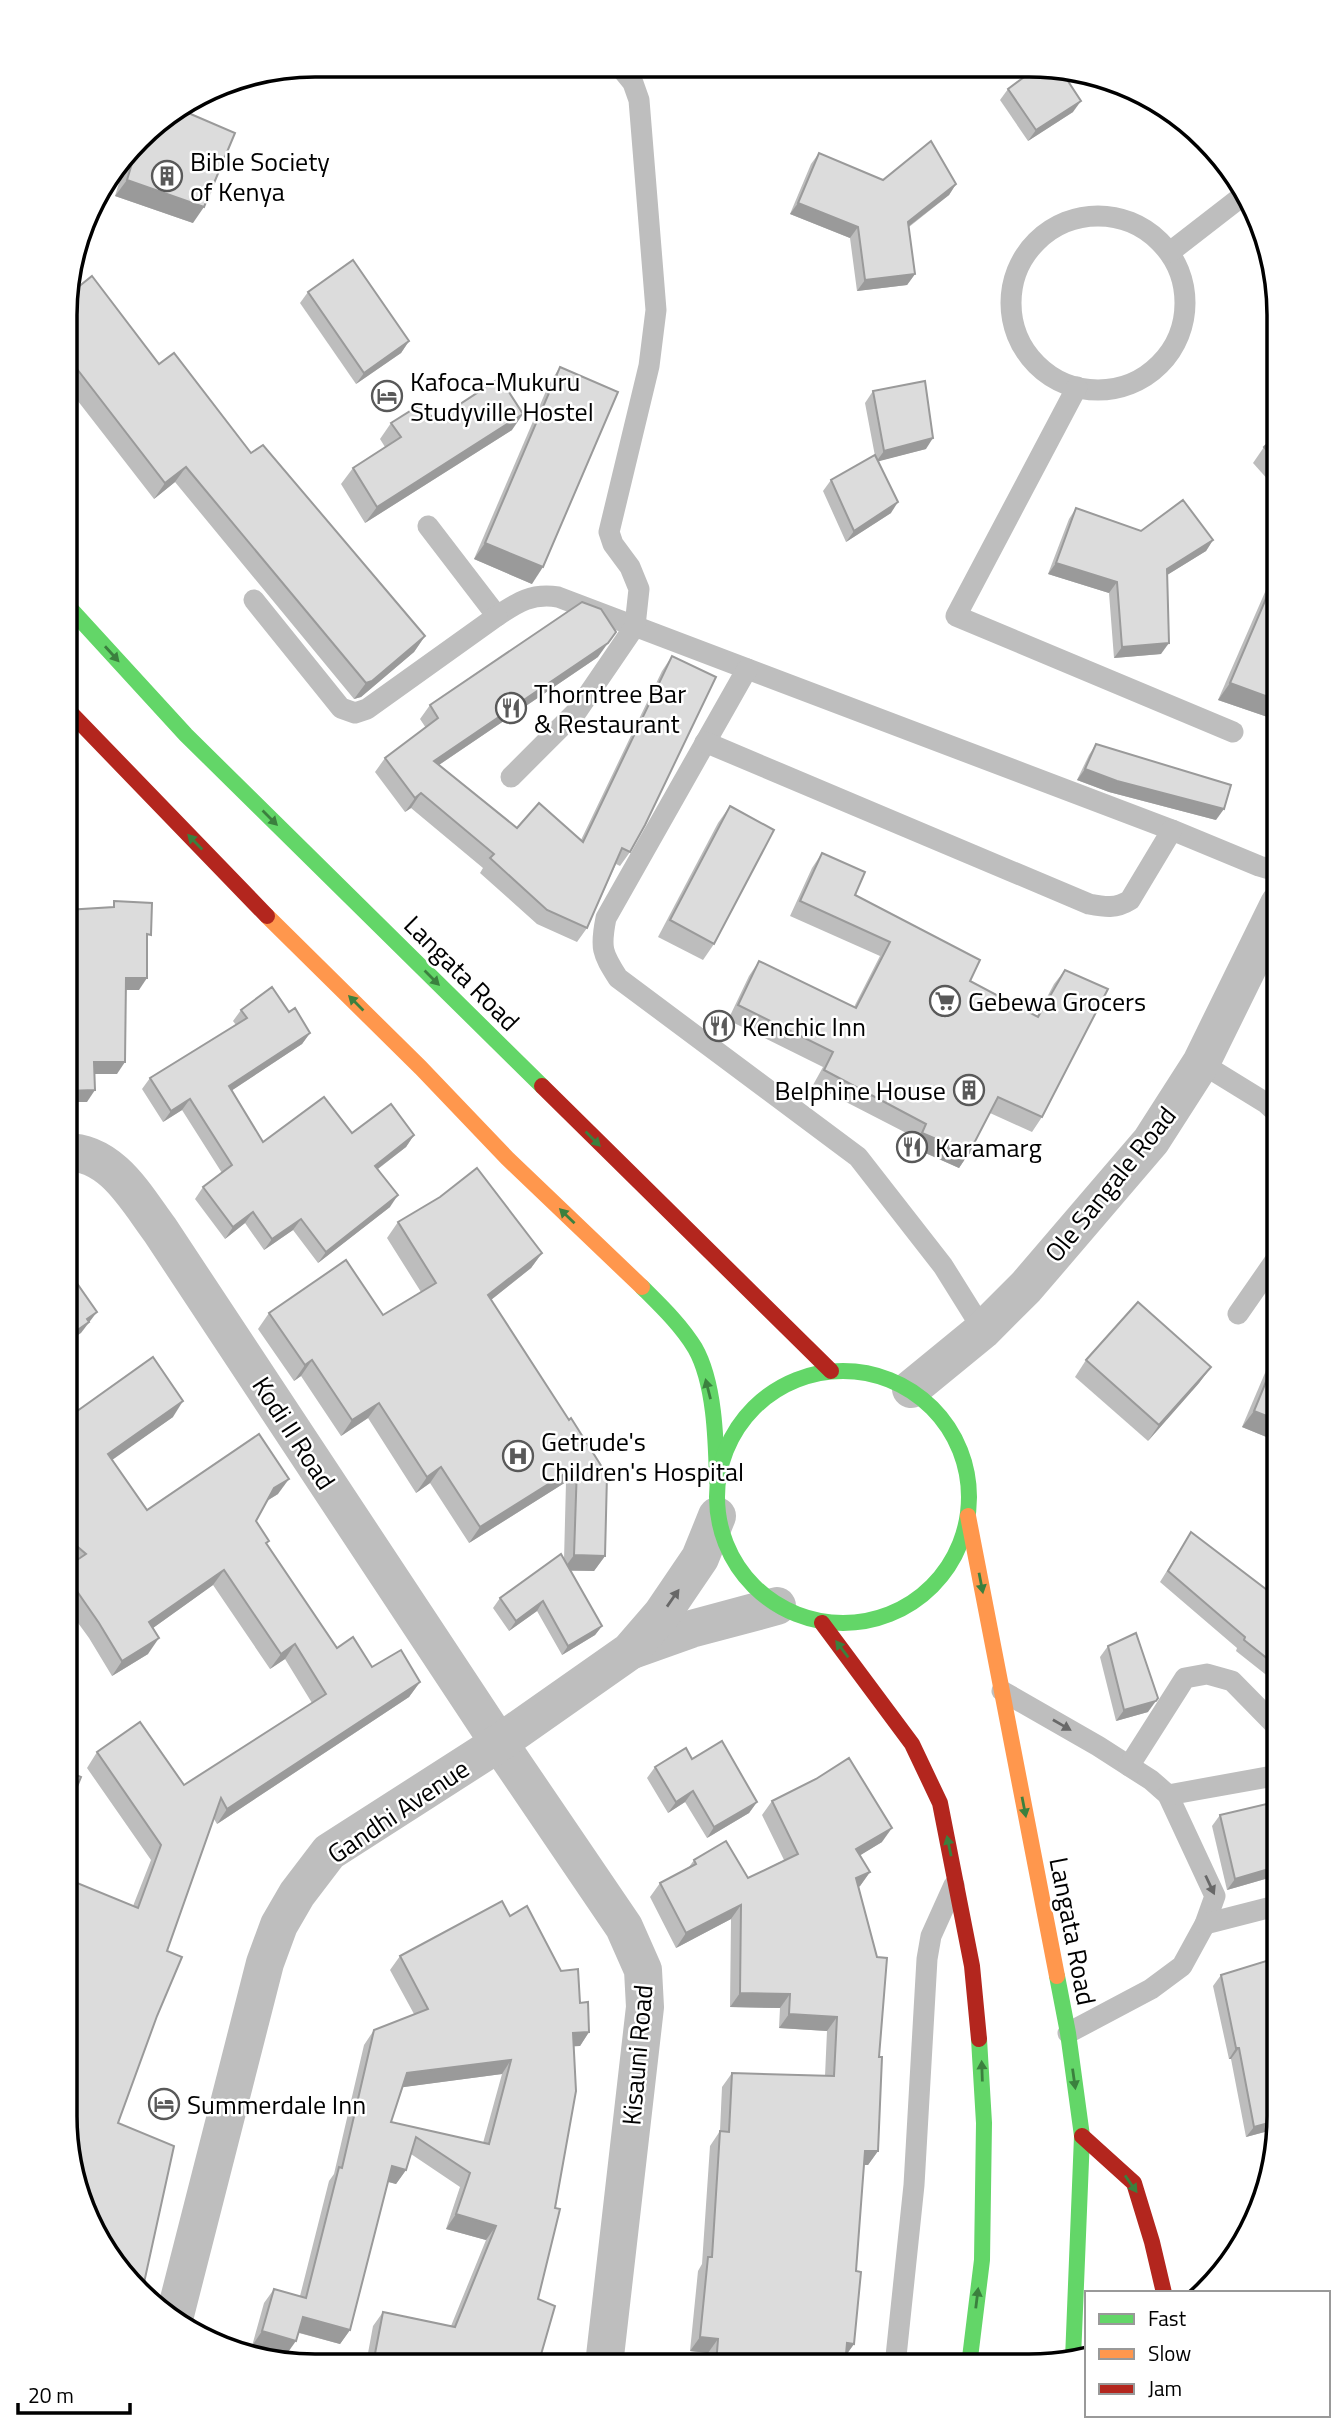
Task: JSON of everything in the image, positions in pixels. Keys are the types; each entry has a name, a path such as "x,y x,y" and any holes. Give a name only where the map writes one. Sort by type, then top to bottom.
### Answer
{"main road":[{"name":"Langata Road","path":"77,616 186,735 831,1371"},
{"path":"77,719 237,886 421,1068 507,1158 669,1313 696,1350 708,1386 716,1430 717,1499 728,1552 748,1582 777,1606 822,1623 862,1623 900,1611 932,1587 956,1555 968,1516 969,1480 959,1444 939,1414 911,1389 873,1373 831,1371 790,1381 755,1406 730,1440 717,1499"},
{"name":"Langata Road","path":"968,1516 1068,2033 1082,2136 1073,2349"},
{"path":"822,1623 912,1744 940,1803 956,1880 972,1966 981,2054 984,2123 982,2260 970,2354"},
{"path":"1082,2136 1134,2183 1164,2291"}],"street":[{"name":"Ole Sangale Road","path":"911,1389 984,1330 1026,1287 1152,1141 1201,1063 1267,929"},
{"name":"Kodi II Road","path":"77,1154 94,1157 120,1176 152,1220 499,1743"},
{"name":"Gandhi Avenue","path":"631,1651 662,1614 700,1558 717,1499"},
{"name":"Gandhi Avenue","path":"177,2309 265,1963 279,1925 297,1894 329,1852 499,1743 631,1651 691,1629 777,1606"},
{"name":"Kisauni Road","path":"499,1743 624,1927 643,1970 645,2007 605,2354"}],"lane":[{"path":"511,777 577,711 635,626 639,589 630,567 613,544 610,532 649,366 656,310 639,100 629,78"},
{"path":"1170,252 1237,200"},
{"path":"1095,215 1124,218 1150,231 1170,252 1182,278 1186,306 1180,335 1164,360 1142,378 1115,389 1086,390 1059,381 1035,365 1019,341 1011,313 1012,284 1023,257 1042,235 1067,220 1095,215"},
{"path":"1077,387 956,615 1233,732"},
{"path":"428,526 498,616"},
{"path":"254,600 341,708 355,713 367,709 518,601 547,595 635,626 1267,868"},
{"path":"747,669 606,918 604,957 618,978 858,1157 943,1266 984,1330"},
{"path":"705,742 1089,904 1104,907 1119,907 1130,900 1172,830"},
{"path":"1201,1063 1267,1104"},
{"path":"1238,1314 1266,1273"},
{"path":"1129,1766 1185,1678 1207,1674 1232,1681 1266,1717"},
{"path":"1002,1691 1129,1766 1168,1795 1215,1896 1205,1924 1182,1966 1151,1989 1068,2033"},
{"path":"1168,1795 1266,1777"},
{"path":"896,2354 914,2185 927,1959 931,1936 956,1880"},
{"path":"1205,1924 1266,1908"}],"building":[{"path":"1024,77 1068,81 1081,101 1036,130 1008,89"},
{"name":"Bible Society of Kenya","path":"189,113 235,133 204,207 127,180 136,158 158,136"},
{"path":"931,141 956,184 908,222 915,274 865,280 858,227 798,203 819,153 883,180"},
{"path":"353,260 409,341 364,373 308,292"},
{"path":"92,276 159,364 174,353 251,453 263,445 425,636 372,681 366,683 186,467 165,483 77,369 79,287"},
{"path":"560,367 618,392 543,567 485,543"},
{"path":"500,378 523,414 377,507 353,468 401,437 391,423 423,403 434,421"},
{"path":"925,381 933,438 884,451 873,391"},
{"path":"875,455 898,502 854,531 831,480"},
{"path":"1183,500 1213,540 1167,569 1169,643 1122,647 1117,582 1056,563 1076,508 1141,531"},
{"path":"1267,597 1267,697 1230,683"},
{"path":"582,602 601,609 616,632 608,643 434,761 517,828 539,803 583,842 672,656 716,677 645,825 630,852 622,848 587,928 547,910 490,858 494,854 421,793 415,798 385,758 438,718 430,705"},
{"path":"1096,744 1231,785 1224,809 1117,781 1085,769"},
{"path":"730,806 774,830 714,944 670,920"},
{"path":"822,853 865,872 855,895 980,960 970,981 1038,1017 1065,970 1108,989 1042,1117 998,1097 969,1153 922,1133 926,1124 824,1070 833,1052 738,1005 759,961 856,1008 890,942 800,901"},
{"path":"114,901 152,903 151,935 147,934 147,978 126,978 125,1062 94,1062 95,1090 77,1091 77,909 114,907"},
{"path":"272,987 289,1012 295,1008 310,1033 229,1086 263,1142 324,1097 352,1133 391,1104 414,1135 375,1166 398,1195 326,1252 301,1219 272,1239 253,1212 233,1227 203,1187 232,1165 190,1099 171,1111 150,1078 247,1018 241,1010"},
{"path":"477,1168 542,1253 488,1295 607,1475 605,1556 574,1555 577,1466 480,1527 441,1467 427,1477 379,1403 352,1420 312,1360 305,1365 269,1313 346,1260 383,1315 436,1283 398,1222 440,1197"},
{"path":"77,1283 97,1312 87,1319 89,1322 77,1330"},
{"path":"1138,1302 1211,1367 1159,1425 1086,1360"},
{"path":"153,1357 183,1401 108,1454 147,1510 259,1434 289,1479 274,1488 256,1521 269,1541 266,1543 337,1648 353,1637 372,1667 401,1650 420,1682 227,1809 221,1798 167,1951 182,1957 157,2016 118,2123 174,2146 144,2281 117,2248 102,2221 90,2193 82,2162 77,2116 77,1883 138,1908 161,1845 97,1752 140,1722 184,1785 326,1694 295,1644 281,1654 224,1570 149,1622 159,1638 122,1661 77,1591 77,1560 86,1554 77,1546 77,1411"},
{"path":"1266,1381 1266,1416 1254,1411"},
{"path":"1191,1532 1266,1589 1266,1658 1244,1640 1245,1637 1168,1571"},
{"path":"561,1554 602,1626 568,1646 543,1601 516,1621 500,1598"},
{"path":"1136,1633 1158,1698 1156,1701 1124,1710 1108,1646"},
{"path":"722,1741 757,1802 714,1827 693,1791 676,1802 655,1767 686,1748 692,1759"},
{"path":"849,1758 892,1828 856,1849 870,1872 856,1878 877,1957 887,1958 879,2057 882,2057 878,2151 865,2151 856,2271 861,2272 854,2344 847,2343 846,2354 717,2354 718,2339 700,2337 708,2257 712,2257 720,2131 729,2132 732,2073 834,2076 837,2017 789,2014 790,1994 740,1993 741,1905 686,1933 660,1883 696,1864 694,1860 726,1841 748,1878 798,1854 772,1801 816,1779"},
{"path":"1266,1804 1266,1870 1235,1879 1220,1815"},
{"path":"502,1901 510,1916 527,1906 561,1971 578,1969 580,2003 588,2002 589,2032 573,2033 576,2091 555,2208 560,2209 538,2299 555,2306 541,2354 375,2354 383,2312 455,2327 496,2226 456,2214 470,2173 416,2137 406,2170 392,2166 350,2330 303,2317 296,2341 262,2331 274,2289 306,2298 339,2167 342,2168 374,2030 428,2009 400,1956","holes":["511,2060 489,2144 391,2122 407,2073"]},
{"path":"1266,1961 1266,2124 1254,2127 1239,2048 1236,2048 1221,1975"}],"traffic: fast":[{"path":"77,616 186,735 542,1086"},
{"path":"642,1287 683,1331 702,1362 713,1413 717,1481"},
{"path":"831,1371 855,1371 891,1380 923,1399 941,1417 964,1460 969,1497 967,1522 960,1545 941,1577 923,1595 880,1618 855,1623 831,1623 795,1614 763,1595 745,1577 722,1534 717,1509 717,1485 726,1449 745,1417 763,1399 806,1376 831,1371"},
{"path":"1057,1976 1082,2136 1073,2349"},
{"path":"970,2354 982,2260 984,2123 979,2039"}],"traffic: slow":[{"path":"267,916 421,1068 507,1158 642,1287"},
{"path":"968,1516 1057,1976"}],"traffic: jam":[{"path":"77,719 267,916"},
{"path":"542,1086 831,1371"},
{"path":"822,1623 912,1744 940,1803 972,1966 979,2039"},
{"path":"1082,2136 1134,2183 1164,2291"}],"place":[{"name":"Bible Society of Kenya","path":"167,176"},
{"name":"Kafoca-Mukuru Studyville Hostel","path":"387,396"},
{"name":"Thorntree Bar & Restaurant","path":"511,708"},
{"name":"Gebewa Grocers","path":"945,1001"},
{"name":"Kenchic Inn","path":"719,1026"},
{"name":"Belphine House","path":"969,1090"},
{"name":"Karamarg","path":"912,1147"},
{"name":"Getrude's Children's Hospital","path":"518,1456"},
{"name":"Summerdale Inn","path":"164,2104"}]}
